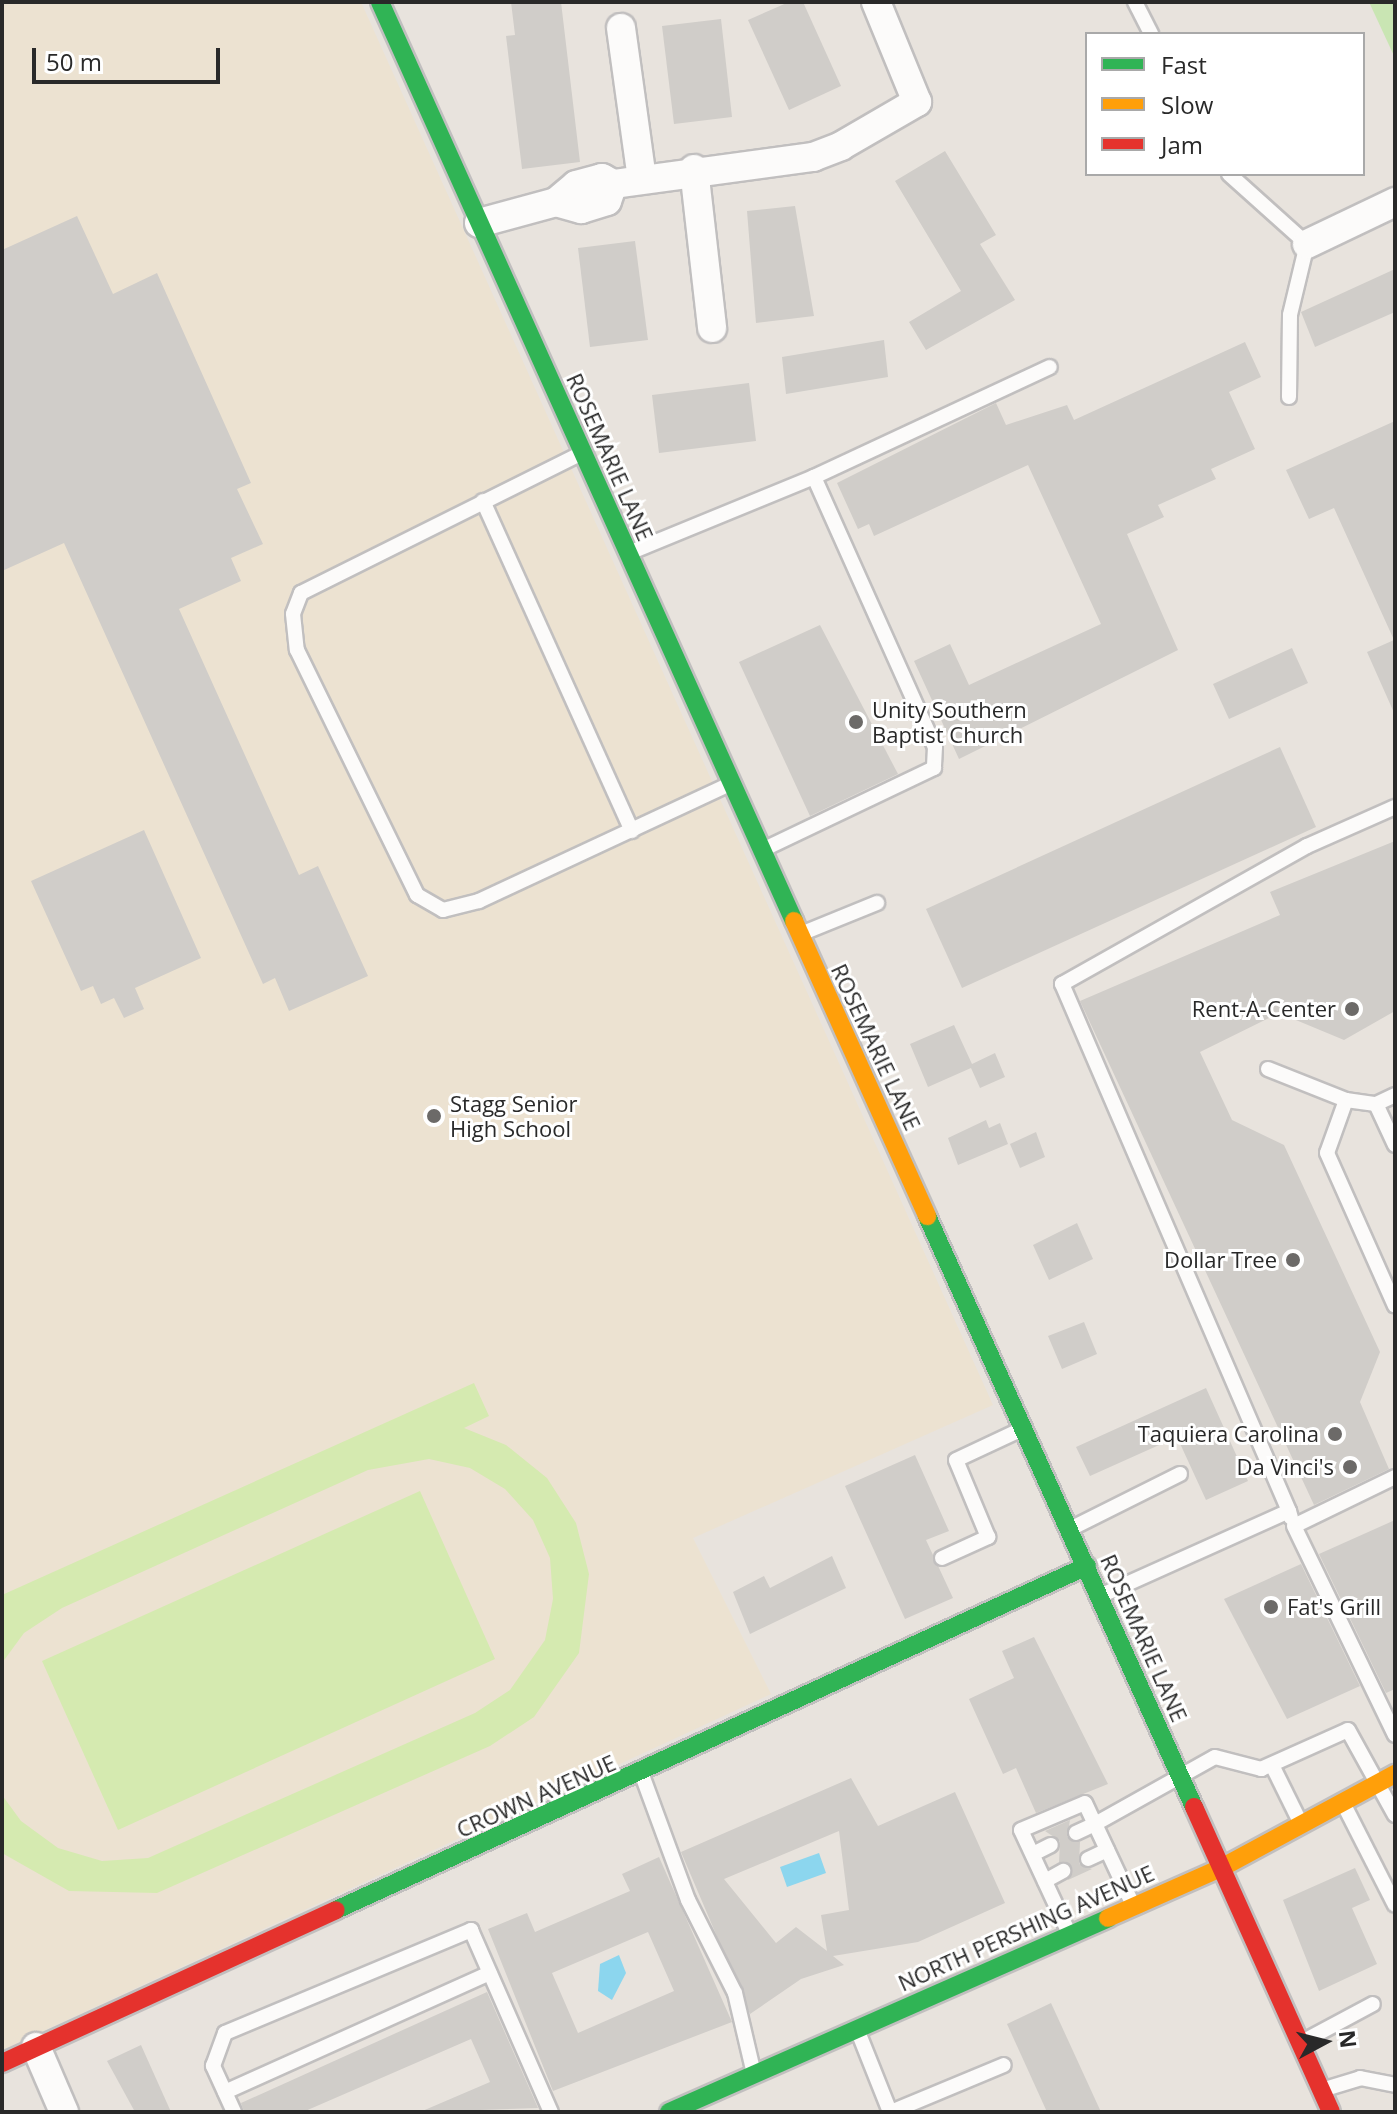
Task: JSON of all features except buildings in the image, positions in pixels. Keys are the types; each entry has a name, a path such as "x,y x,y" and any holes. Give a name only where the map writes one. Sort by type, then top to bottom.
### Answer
{"street":[{"name":"ROSEMARIE LANE","path":"380,2 760,851 1087,1566 1331,2112"},
{"path":"479,223 556,202 576,185 602,178 613,184 694,169 813,157 917,102 876,2"},
{"path":"621,28 642,179"},
{"path":"694,169 712,328"},
{"path":"1307,244 1395,202"},
{"name":"CROWN AVENUE","path":"2,2063 642,1775 1087,1566"},
{"name":"NORTH PERSHING AVENUE","path":"669,2112 1221,1868 1395,1774"},
{"path":"36,2047 64,2112"}],"lane":[{"path":"1135,2 1150,32"},
{"path":"1231,176 1307,244 1290,315 1289,397"},
{"path":"627,554 814,477 1050,367"},
{"path":"582,453 301,593 293,614 297,650 417,895 443,910 632,831 730,784"},
{"path":"760,851 934,768 935,747 814,477"},
{"path":"483,501 632,831"},
{"path":"1395,807 1307,846 1062,984 1294,1526 1395,1735"},
{"path":"799,935 877,903"},
{"path":"1268,1069 1346,1100 1376,1104 1395,1095"},
{"path":"1346,1100 1327,1153 1395,1306"},
{"path":"1376,1104 1395,1145"},
{"path":"942,1558 988,1537 956,1460 1024,1428"},
{"path":"1070,1529 1180,1474"},
{"path":"1294,1526 1395,1477"},
{"path":"1100,1596 1289,1511"},
{"path":"1076,1833 1181,1780 1215,1757 1250,1768 1272,1765 1348,1730 1395,1815"},
{"path":"1272,1765 1302,1825"},
{"path":"642,1775 688,1900 735,1993 754,2074"},
{"path":"1343,1802 1395,1905"},
{"path":"1070,1935 1021,1830 1085,1803 1134,1907"},
{"path":"1033,1854 1051,1845"},
{"path":"1088,1859 1107,1850"},
{"path":"1045,1881 1063,1871"},
{"path":"234,2112 213,2066 225,2033 456,1930 471,1930 551,2112"},
{"path":"225,2092 490,1973"},
{"path":"1300,2043 1373,2004"},
{"path":"857,2029 890,2112 1004,2065"},
{"path":"1321,2091 1360,2078 1395,2085"}],"shaded area":[{"name":"Stagg Senior High School","path":"2,2 361,2 993,1405 693,1538 771,1694 2,2050"}],"green space":[{"path":"1369,2 1395,2 1395,58"},
{"path":"474,1383 489,1416 464,1428 506,1445 547,1478 576,1523 589,1574 579,1653 534,1717 490,1746 157,1893 69,1891 2,1853 2,1795 21,1821 58,1848 102,1861 148,1858 475,1713 510,1690 545,1640 553,1599 550,1558 533,1520 505,1489 470,1468 429,1459 368,1470 62,1608 24,1633 2,1663 2,1595"},
{"path":"420,1491 495,1659 118,1830 42,1661"}],"water":[{"path":"819,1853 826,1873 787,1887 780,1867"},
{"path":"619,1955 626,1973 612,2000 598,1991 600,1964"}],"traffic: fast":[{"path":"380,2 794,921"},
{"path":"927,1216 1194,1807"},
{"path":"336,1910 1087,1566"},
{"path":"669,2112 1108,1918"}],"traffic: slow":[{"path":"794,921 927,1216"},
{"path":"1108,1918 1221,1868 1395,1774"}],"traffic: jam":[{"path":"1194,1807 1331,2112"},
{"path":"2,2063 336,1910"}],"place":[{"name":"Unity Southern Baptist Church","path":"856,722"},
{"name":"Rent-A-Center","path":"1352,1009"},
{"name":"Stagg Senior High School","path":"434,1116"},
{"name":"Dollar Tree","path":"1293,1260"},
{"name":"Taquiera Carolina","path":"1335,1434"},
{"name":"Da Vinci's","path":"1350,1467"},
{"name":"Fat's Grill","path":"1271,1607"}]}
